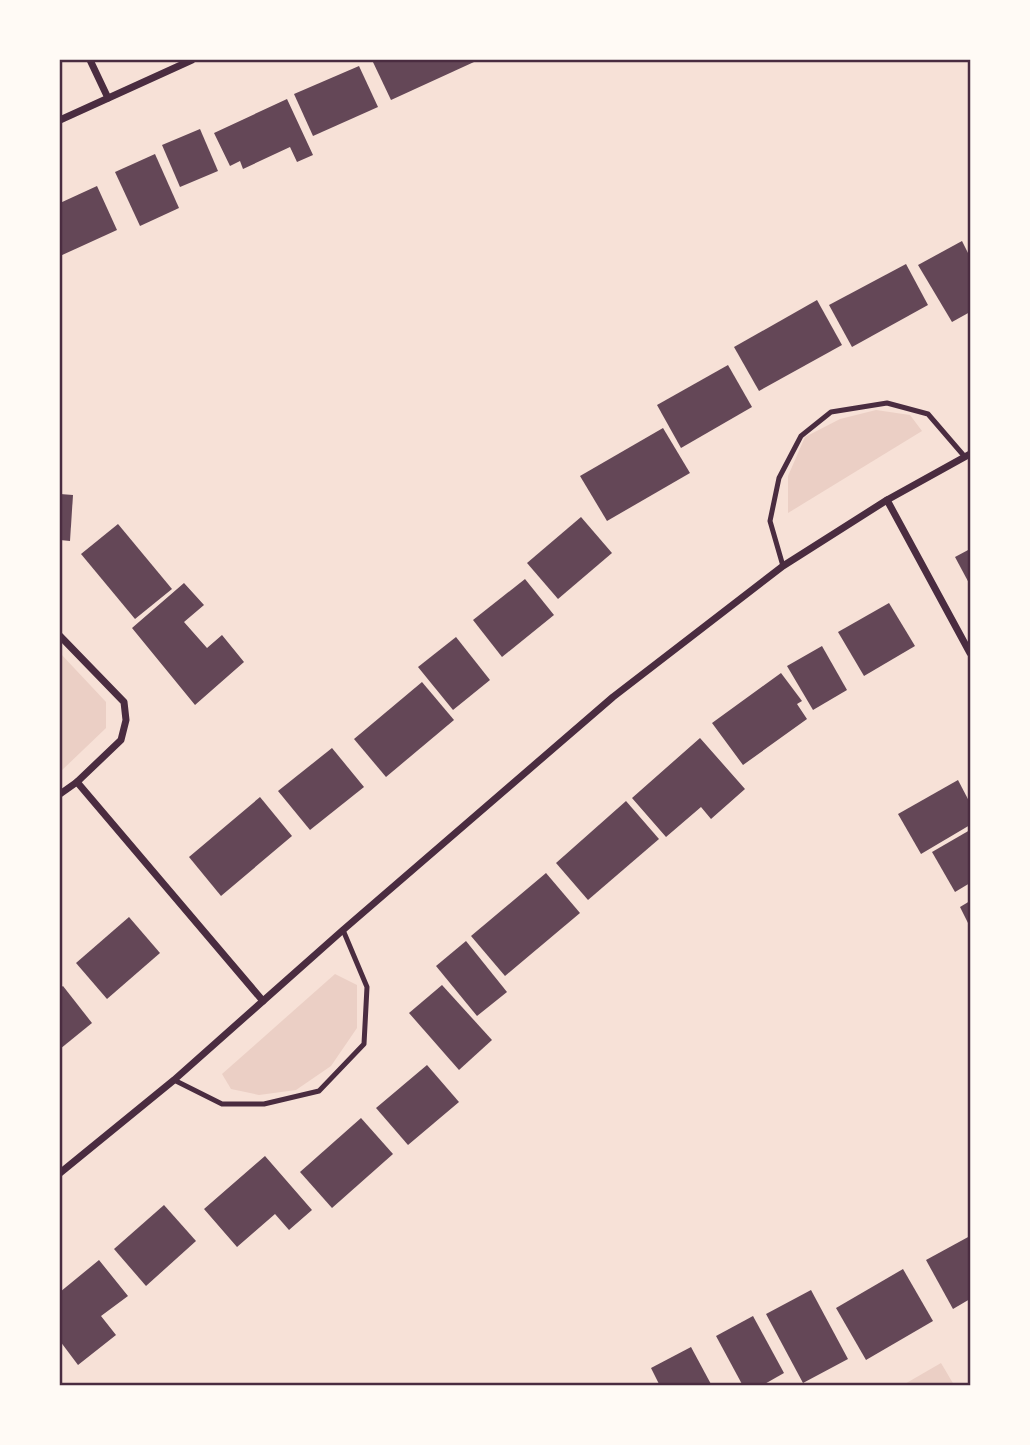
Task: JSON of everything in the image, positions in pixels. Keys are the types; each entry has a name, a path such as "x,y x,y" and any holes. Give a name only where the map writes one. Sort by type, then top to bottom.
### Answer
{"street":[{"path":"90,60 108,98"},
{"path":"60,120 192,60"},
{"path":"60,1173 174,1080 613,697 783,566 887,500 968,455"},
{"path":"887,500 971,653"},
{"path":"60,636 124,702 127,720 121,740 78,782 60,794"},
{"path":"78,782 263,1001"}],"lane":[{"path":"783,566 770,521 779,478 801,436 831,412 887,403 928,414 968,455"},
{"path":"174,1080 222,1104 264,1104 319,1091 365,1044 367,986 344,930"}],"shaded area":[{"path":"876,410 910,415 922,431 788,513 788,476 805,437 840,419"},
{"path":"60,653 106,702 106,728 60,772"},
{"path":"335,974 357,985 357,1028 331,1066 296,1090 259,1095 231,1089 222,1074"},
{"path":"941,1363 954,1385 903,1385"}],"building":[{"path":"372,60 473,60 474,62 391,100"},
{"path":"359,66 378,107 313,136 294,94"},
{"path":"287,99 313,155 297,162 290,147 243,169 240,161 230,166 214,133"},
{"path":"200,129 218,171 180,187 162,145"},
{"path":"155,154 179,208 140,226 115,172"},
{"path":"97,186 117,230 60,256 60,203"},
{"path":"962,241 970,257 970,312 952,322 918,265"},
{"path":"906,264 928,305 852,347 829,305"},
{"path":"817,300 842,345 759,391 734,347"},
{"path":"728,365 752,407 681,448 657,405"},
{"path":"663,428 690,473 607,521 580,476"},
{"path":"60,494 73,495 70,541 60,540"},
{"path":"581,517 612,553 558,599 527,563"},
{"path":"118,524 172,589 135,619 81,554"},
{"path":"970,549 970,585 955,557"},
{"path":"525,579 554,615 502,657 473,620"},
{"path":"184,583 204,605 184,622 207,648 222,635 244,662 195,705 132,628"},
{"path":"889,603 915,646 864,676 838,632"},
{"path":"456,637 490,680 453,710 418,667"},
{"path":"822,646 847,690 813,710 787,666"},
{"path":"781,673 802,701 797,704 807,719 743,765 712,723"},
{"path":"422,682 454,720 386,777 354,739"},
{"path":"700,738 745,789 711,819 701,807 666,837 632,798"},
{"path":"332,748 364,787 310,830 278,791"},
{"path":"958,780 970,803 970,825 921,854 898,814"},
{"path":"260,797 292,836 221,896 189,857"},
{"path":"626,801 659,839 588,900 556,863"},
{"path":"970,830 970,883 955,892 932,852"},
{"path":"546,873 580,913 505,976 471,936"},
{"path":"970,901 970,927 960,907"},
{"path":"129,917 160,953 107,999 76,963"},
{"path":"466,941 507,992 477,1016 436,966"},
{"path":"442,985 492,1040 459,1070 409,1013"},
{"path":"63,986 92,1023 60,1049 60,988"},
{"path":"427,1065 459,1102 408,1145 376,1108"},
{"path":"361,1118 393,1154 332,1208 300,1172"},
{"path":"265,1156 312,1210 289,1230 275,1214 237,1247 204,1209"},
{"path":"164,1205 196,1241 146,1286 114,1249"},
{"path":"970,1236 970,1299 953,1309 926,1260"},
{"path":"99,1260 128,1296 101,1316 116,1335 78,1365 60,1341 60,1292"},
{"path":"903,1269 933,1321 866,1360 836,1308"},
{"path":"811,1290 848,1359 803,1383 766,1314"},
{"path":"753,1316 784,1373 761,1386 743,1386 716,1336"},
{"path":"691,1347 712,1386 660,1386 651,1368"}]}
